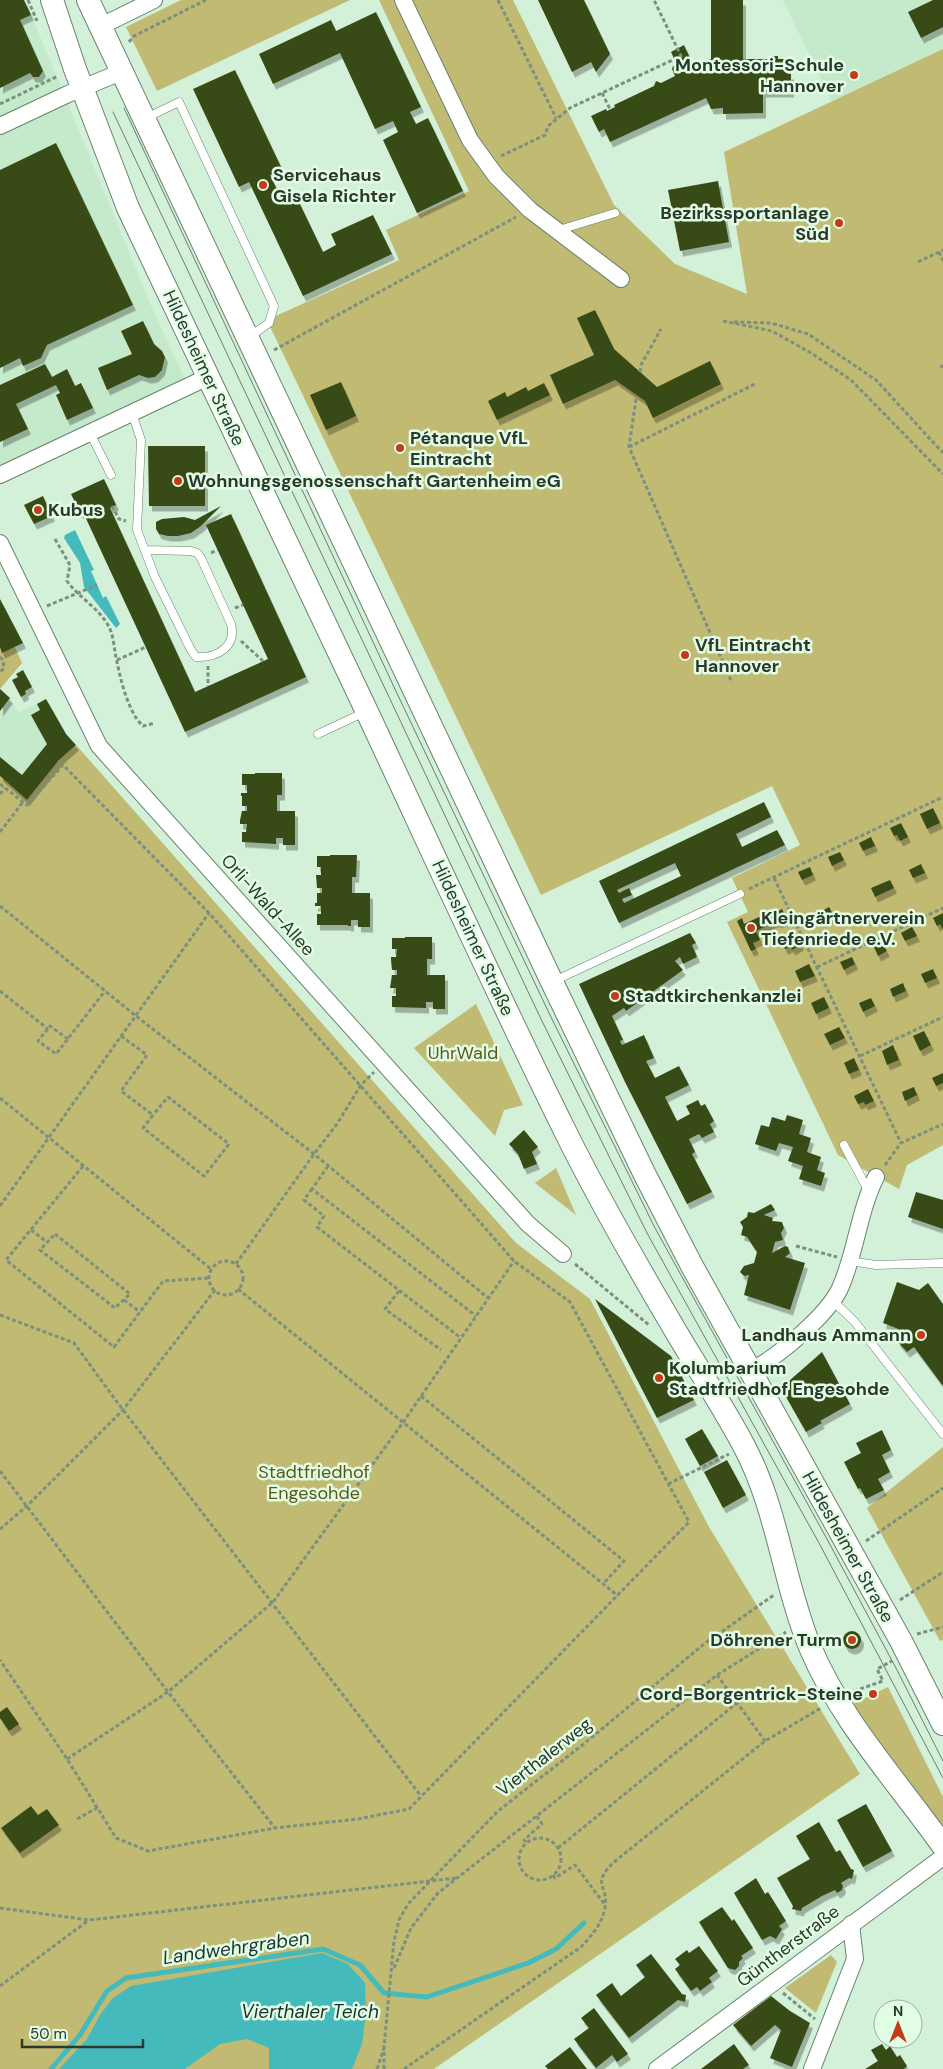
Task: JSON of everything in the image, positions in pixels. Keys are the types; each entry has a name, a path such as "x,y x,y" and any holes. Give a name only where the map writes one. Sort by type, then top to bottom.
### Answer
{"main road":[{"name":"Hildesheimer Straße","path":"52,0 82,88 128,208 566,1134 639,1268 733,1425 753,1464 770,1508 803,1629 823,1675 836,1698 883,1767 910,1800 943,1846"},
{"name":"Hildesheimer Straße","path":"88,0 552,982 644,1172 692,1266 901,1642 943,1724"}],"street":[{"path":"101,26 154,0"},
{"path":"403,0 470,140 496,176 530,210 621,279"},
{"path":"0,126 121,72"},
{"path":"0,475 208,377"},
{"name":"Orli-Wald-Allee","path":"0,543 99,746 528,1224 563,1254"},
{"path":"751,1371 783,1349 833,1301 842,1284 850,1261 872,1184"},
{"name":"Güntherstraße","path":"657,2069 943,1857"},
{"path":"812,2069 855,1958 851,1924"}],"lane":[{"path":"144,119 179,102 217,180 274,306 270,323 248,337"},
{"path":"557,231 615,213"},
{"path":"132,413 141,440 137,524 155,577 196,657 208,657 217,654 229,645 233,634 231,624 205,566 197,553 146,550"},
{"path":"90,433 111,475"},
{"path":"318,734 367,711"},
{"path":"552,982 740,894"},
{"path":"844,1146 872,1184"},
{"path":"850,1261 876,1265 943,1263"},
{"path":"833,1301 854,1321 943,1434"}],"path":[{"path":"128,44 134,36 206,0"},
{"path":"498,0 556,118"},
{"path":"487,163 545,135 548,126 570,108 681,56 654,0"},
{"path":"602,93 610,110"},
{"path":"258,358 530,210"},
{"path":"918,262 941,251 943,261"},
{"path":"943,453 876,380 808,334 771,323 723,321 772,331 811,353 851,380 943,474"},
{"path":"640,372 641,365 660,330"},
{"path":"629,447 756,384"},
{"path":"636,399 629,447 732,683"},
{"path":"112,506 117,519 137,524"},
{"path":"55,539 70,565 67,580 74,590 99,614 110,630 135,719 143,726 155,723"},
{"path":"34,612 97,585"},
{"path":"233,634 263,661"},
{"path":"117,660 146,647"},
{"path":"0,657 3,660 4,668 0,672"},
{"path":"208,657 208,686"},
{"path":"0,784 27,805 63,764 209,913 514,1261 570,1302 688,1522 409,1810 358,1819 275,1828 148,1851 116,1838 67,1759 0,1660"},
{"path":"0,794 5,788"},
{"path":"740,894 943,797"},
{"path":"0,832 23,802"},
{"path":"774,878 901,1143"},
{"path":"0,906 136,1016 314,1154 488,1298"},
{"path":"817,968 943,908"},
{"path":"0,1206 209,913"},
{"path":"0,991 48,1029"},
{"path":"68,1039 50,1026 38,1041 56,1054 68,1039 105,991"},
{"path":"860,1056 943,1017"},
{"path":"121,1036 147,1055 121,1091 153,1115"},
{"path":"236,1264 337,1124 361,1085 383,1063"},
{"path":"168,1096 229,1144 204,1176 143,1128 153,1115 168,1096"},
{"path":"0,1098 212,1269"},
{"path":"872,1184 901,1143 943,1124"},
{"path":"83,1166 6,1260 114,1347 163,1281 209,1278"},
{"path":"328,1166 304,1200 324,1216 317,1227 461,1338"},
{"path":"312,1189 476,1316"},
{"path":"31,1230 48,1242"},
{"path":"55,1234 130,1294 115,1308 40,1250 48,1242 55,1234"},
{"path":"796,1246 850,1261"},
{"path":"563,1254 655,1330"},
{"path":"223,1261 236,1264 240,1268 242,1279 238,1289 229,1294 219,1293 215,1290 209,1278 212,1269 223,1261"},
{"path":"67,1759 168,1692 273,1602 404,1422 514,1261"},
{"path":"238,1289 618,1596"},
{"path":"0,1529 27,1506 124,1410 215,1290"},
{"path":"399,1290 385,1309 441,1350"},
{"path":"124,1300 140,1312"},
{"path":"0,1315 74,1343 421,1796"},
{"path":"421,1396 624,1561 603,1584"},
{"path":"668,1484 732,1453"},
{"path":"0,1471 168,1692 275,1828"},
{"path":"861,1533 866,1541 943,1488"},
{"path":"899,1600 943,1572"},
{"name":"Vierthalerweg","path":"384,2047 393,1971 394,1941 399,1920 408,1904 498,1810 585,1743 704,1644 776,1593"},
{"path":"850,1693 883,1681 877,1669 895,1660 889,1648 918,1634 943,1627"},
{"path":"393,1971 411,1928 438,1892 716,1675 789,1631"},
{"path":"716,1675 764,1741"},
{"path":"558,1848 737,1703"},
{"path":"404,2069 581,1947 598,1928 606,1906 602,1883 603,1872 764,1741 824,1706"},
{"path":"77,1819 97,1808"},
{"path":"526,1842 545,1837 558,1848 561,1867 554,1875 541,1880 532,1879 524,1874 518,1860 520,1850 526,1842 524,1840 542,1824 536,1815"},
{"path":"554,1875 555,1878 575,1865 606,1906"},
{"path":"0,1908 89,1920 458,1878"},
{"path":"0,1986 89,1920"},
{"path":"777,1988 818,2022"},
{"path":"377,2069 384,2047"},
{"path":"384,2047 384,2069"}],"shaded area":[{"path":"0,0 25,0 152,308 186,382 0,466"},
{"name":"Montessori-Schule Hannover","path":"783,0 943,0 943,49 832,102"},
{"path":"0,689 10,698 18,713 46,699 66,734 27,800 0,776"}],"green space":[{"path":"181,0 350,0 157,91 126,27"},
{"path":"379,0 513,0 614,205 675,264 747,294 724,152 943,49 943,1145 907,1165 899,1189 838,1155 727,922 748,912 732,878 800,845 772,786 541,895 267,320 399,260 386,230 469,191"},
{"path":"0,615 22,663 0,689"},
{"name":"Stadtfriedhof Engesohde","path":"76,745 516,1243 590,1299 709,1527 860,1774 434,2069 0,2069 0,776 27,800 59,760"},
{"name":"UhrWald","path":"476,1004 523,1105 504,1110 495,1136 414,1048"},
{"path":"556,1168 576,1215 535,1183"},
{"path":"943,1447 943,1640 940,1641 867,1508"},
{"path":"888,1687 943,1797 943,1830 849,1706"},
{"path":"831,1955 837,1962 816,2013 785,1988"}],"water":[{"path":"75,530 94,570 91,571 103,598 106,596 120,624 116,628 84,587 80,563 64,538 65,535"},
{"name":"Vierthaler Teich","path":"322,1953 348,1964 365,1983 366,2013 362,2044 352,2069 269,2069 269,2048 247,2039 220,2044 185,2069 59,2069 87,2039 100,2015 113,1998 131,1986"}],"building":[{"path":"0,0 24,0 31,15 20,20 43,71 39,77 33,77 30,73 0,88"},
{"path":"538,0 584,0 610,54 596,72 591,62 572,72"},
{"path":"711,0 743,0 743,59 771,59 771,56 778,56 778,59 787,59 788,74 791,74 791,92 763,92 763,113 723,114 723,108 711,109 706,98 610,142 604,129 599,132 591,116 606,109 607,111 615,107 614,105 654,86 656,81 661,83 675,76 672,69 673,66 678,66 682,72 685,71 680,63 677,65 671,52 684,45 690,58 687,60 690,68 711,59"},
{"path":"933,0 943,0 943,27 921,38 908,12"},
{"path":"376,12 421,107 410,112 416,124 428,118 463,191 417,213 383,140 398,132 393,121 375,129 340,53 273,84 259,54 331,20 336,31"},
{"name":"Servicehaus Gisela Richter","path":"235,70 282,169 270,175 284,204 297,198 323,252 336,245 331,234 373,215 392,254 303,296 249,182 239,187 193,89"},
{"path":"56,143 133,305 47,345 41,358 23,366 20,358 0,368 0,170"},
{"path":"718,181 729,242 680,251 668,190"},
{"path":"595,310 614,349 657,387 710,361 721,384 653,418 645,401 615,380 563,404 550,375 594,355 577,318"},
{"path":"143,321 154,344 162,351 165,357 162,370 155,377 148,378 139,375 107,390 98,368 132,354 121,331"},
{"path":"45,364 52,377 67,369 75,386 81,383 93,408 67,420 56,395 60,393 56,385 16,404 28,429 0,442 0,385"},
{"path":"341,382 356,416 326,430 310,395"},
{"path":"544,383 550,395 497,420 488,401 505,392 507,397 526,387 528,391"},
{"path":"148,446 205,446 205,506 149,506"},
{"path":"104,479 116,505 110,508 195,692 268,659 206,525 231,514 306,677 185,732 83,512 80,513 71,494"},
{"name":"Kubus","path":"43,496 52,516 34,524 24,505"},
{"path":"221,506 191,533 168,536 159,534 156,529 156,522 162,519 184,517 195,520"},
{"path":"0,599 23,643 2,653 0,647"},
{"path":"23,670 32,687 25,691 26,694 21,697 12,680 18,677 16,674"},
{"path":"0,689 10,698 0,711"},
{"path":"46,699 66,734 76,745 59,760 27,800 0,776 0,757 22,775 47,744 31,715 40,710 37,704"},
{"path":"282,773 282,795 277,795 277,811 295,811 295,845 283,845 283,838 276,838 276,844 242,842 242,832 246,832 247,824 240,824 240,820 242,811 247,811 247,806 242,806 241,793 247,793 247,785 242,785 242,774"},
{"path":"764,802 771,817 736,834 742,847 777,830 785,845 619,923 599,881","holes":["675,863 681,876 624,903 622,899 632,895 629,888 619,893 617,890"]},
{"path":"933,808 940,823 927,829 920,814"},
{"path":"901,823 908,837 900,841 897,835 894,836 890,828"},
{"path":"871,837 875,846 863,851 859,843"},
{"path":"840,852 844,860 832,866 828,857"},
{"path":"357,855 356,877 352,877 352,893 370,893 370,927 358,927 358,920 351,920 351,926 317,925 317,914 321,914 321,906 315,906 315,903 317,903 317,893 322,893 322,888 317,888 316,875 321,875 321,867 317,867 317,856"},
{"path":"921,864 925,873 913,878 909,870"},
{"path":"810,867 813,875 802,880 798,872"},
{"path":"890,880 894,888 875,897 871,888"},
{"path":"829,907 834,916 821,922 817,914"},
{"name":"Kleingärtnerverein Tiefenriede e.V.","path":"782,909 787,919 778,923 777,921 756,931 760,940 753,943 756,949 751,951 737,921 742,918 744,924 774,910 775,913"},
{"path":"943,913 943,930 940,924 937,926 933,918"},
{"path":"912,927 917,936 905,941 901,933"},
{"path":"690,933 696,943 692,945 697,957 683,964 680,957 675,961 683,970 626,1011 624,1008 612,1016 623,1040 620,1041 622,1045 644,1035 654,1058 646,1061 655,1078 679,1066 689,1085 665,1097 677,1121 690,1114 686,1106 698,1100 701,1106 705,1104 714,1121 710,1124 714,1132 702,1138 699,1134 689,1139 695,1152 692,1154 712,1192 687,1204 625,1082 579,984"},
{"path":"795,934 801,945 792,950 791,947 785,949 781,941"},
{"path":"432,937 432,959 427,959 427,975 445,975 445,1009 433,1009 433,1002 426,1002 426,1008 392,1007 392,996 396,996 396,988 390,988 392,975 397,975 397,970 392,970 391,957 396,957 397,949 392,949 392,938"},
{"path":"882,943 887,951 878,956 874,947"},
{"path":"852,957 855,964 844,970 840,962"},
{"path":"809,964 815,976 800,982 795,971"},
{"path":"933,969 937,978 925,983 921,974"},
{"path":"903,983 906,991 893,997 890,989"},
{"path":"824,997 829,1008 816,1014 811,1003"},
{"path":"871,998 875,1006 863,1012 859,1003"},
{"path":"839,1027 845,1038 830,1045 824,1034"},
{"path":"924,1031 931,1045 920,1051 913,1036"},
{"path":"893,1045 899,1060 887,1065 882,1051"},
{"path":"854,1058 859,1070 849,1074 844,1063"},
{"path":"943,1073 943,1083 936,1086 932,1078"},
{"path":"914,1087 917,1095 905,1101 902,1092"},
{"path":"868,1089 874,1101 865,1105 864,1102 858,1104 854,1096"},
{"path":"787,1115 803,1120 799,1134 811,1138 807,1152 821,1157 817,1170 825,1173 821,1186 799,1179 803,1166 788,1161 793,1147 779,1143 776,1151 755,1144 761,1125 769,1127 772,1117 785,1121"},
{"path":"524,1130 538,1147 532,1152 537,1164 524,1169 518,1154 509,1144"},
{"path":"916,1192 943,1200 943,1229 908,1217"},
{"path":"771,1204 775,1210 764,1215 773,1218 772,1221 782,1222 784,1228 781,1233 783,1240 775,1242 772,1253 785,1246 788,1247 790,1253 785,1257 805,1263 790,1310 744,1295 749,1275 744,1276 740,1272 744,1266 754,1263 757,1252 747,1237 741,1235 743,1227 740,1222 747,1217 748,1212 754,1213"},
{"name":"Landhaus Ammann","path":"897,1282 919,1290 928,1283 943,1304 943,1386 914,1347 907,1352 897,1341 901,1330 883,1323"},
{"name":"Kolumbarium Stadtfriedhof Engesohde","path":"595,1299 671,1356 694,1400 657,1418"},
{"path":"822,1352 850,1404 820,1421 822,1423 806,1432 781,1388"},
{"path":"702,1429 718,1456 700,1466 685,1439"},
{"path":"882,1430 891,1450 882,1455 890,1472 878,1479 884,1490 866,1499 860,1488 858,1489 844,1462 861,1453 856,1443"},
{"path":"727,1460 746,1495 723,1508 704,1472"},
{"name":"Döhrener Turm","path":"848,1631 856,1631 861,1636 859,1647 848,1649 843,1644 843,1636"},
{"path":"7,1707 19,1724 9,1731 0,1718 0,1712"},
{"path":"866,1804 892,1851 863,1867 837,1820"},
{"path":"31,1806 38,1815 47,1809 59,1825 20,1853 1,1828"},
{"path":"819,1822 836,1852 840,1850 851,1869 854,1870 852,1879 849,1878 841,1883 843,1886 842,1890 837,1893 835,1890 822,1896 802,1908 801,1911 792,1909 793,1906 777,1878 810,1859 796,1836"},
{"path":"756,1878 765,1894 768,1892 786,1921 779,1926 782,1929 776,1939 770,1936 762,1940 734,1893"},
{"path":"722,1907 732,1921 734,1919 753,1948 741,1956 743,1958 735,1970 728,1968 699,1922"},
{"path":"699,1946 718,1971 709,1978 712,1982 700,1991 697,1987 691,1991 675,1969 680,1965 675,1959 687,1950 689,1953"},
{"path":"651,1954 682,1994 686,1995 685,2002 678,2000 629,2038 596,1995 612,1983 621,1996 645,1977 636,1965"},
{"path":"771,1996 790,2011 810,2023 792,2067 770,2058 781,2030 775,2025 751,2046 733,2025"},
{"path":"594,2008 628,2054 617,2062 612,2055 596,2068 574,2039 589,2028 581,2018"},
{"path":"734,2044 749,2065 743,2069 701,2069"},
{"path":"570,2047 587,2069 548,2069 545,2066"},
{"path":"892,2049 897,2057 900,2055 907,2066 904,2069 865,2069 878,2061 871,2050"}],"waterway":[{"name":"Landwehrgraben","path":"51,2069 80,2035 107,1991 126,1978 323,1949 360,1965 384,1993 427,1997 528,1963 556,1949 584,1923"}],"tram line":[{"path":"124,108 394,687 549,1013 655,1228 827,1539 943,1761"},
{"path":"113,112 540,1017 647,1233 819,1543 943,1778"}],"place":[{"name":"Montessori-Schule Hannover","path":"854,75"},
{"name":"Servicehaus Gisela Richter","path":"263,185"},
{"name":"Bezirkssportanlage Süd","path":"839,223"},
{"name":"Pétanque VfL Eintracht","path":"400,448"},
{"name":"Wohnungsgenossenschaft Gartenheim eG","path":"178,481"},
{"name":"Kubus","path":"38,510"},
{"name":"VfL Eintracht Hannover","path":"685,655"},
{"name":"Kleingärtnerverein Tiefenriede e.V.","path":"751,928"},
{"name":"Stadtkirchenkanzlei","path":"615,996"},
{"name":"Landhaus Ammann","path":"921,1335"},
{"name":"Kolumbarium Stadtfriedhof Engesohde","path":"659,1378"},
{"name":"Döhrener Turm","path":"852,1640"},
{"name":"Cord-Borgentrick-Steine","path":"873,1694"}]}
